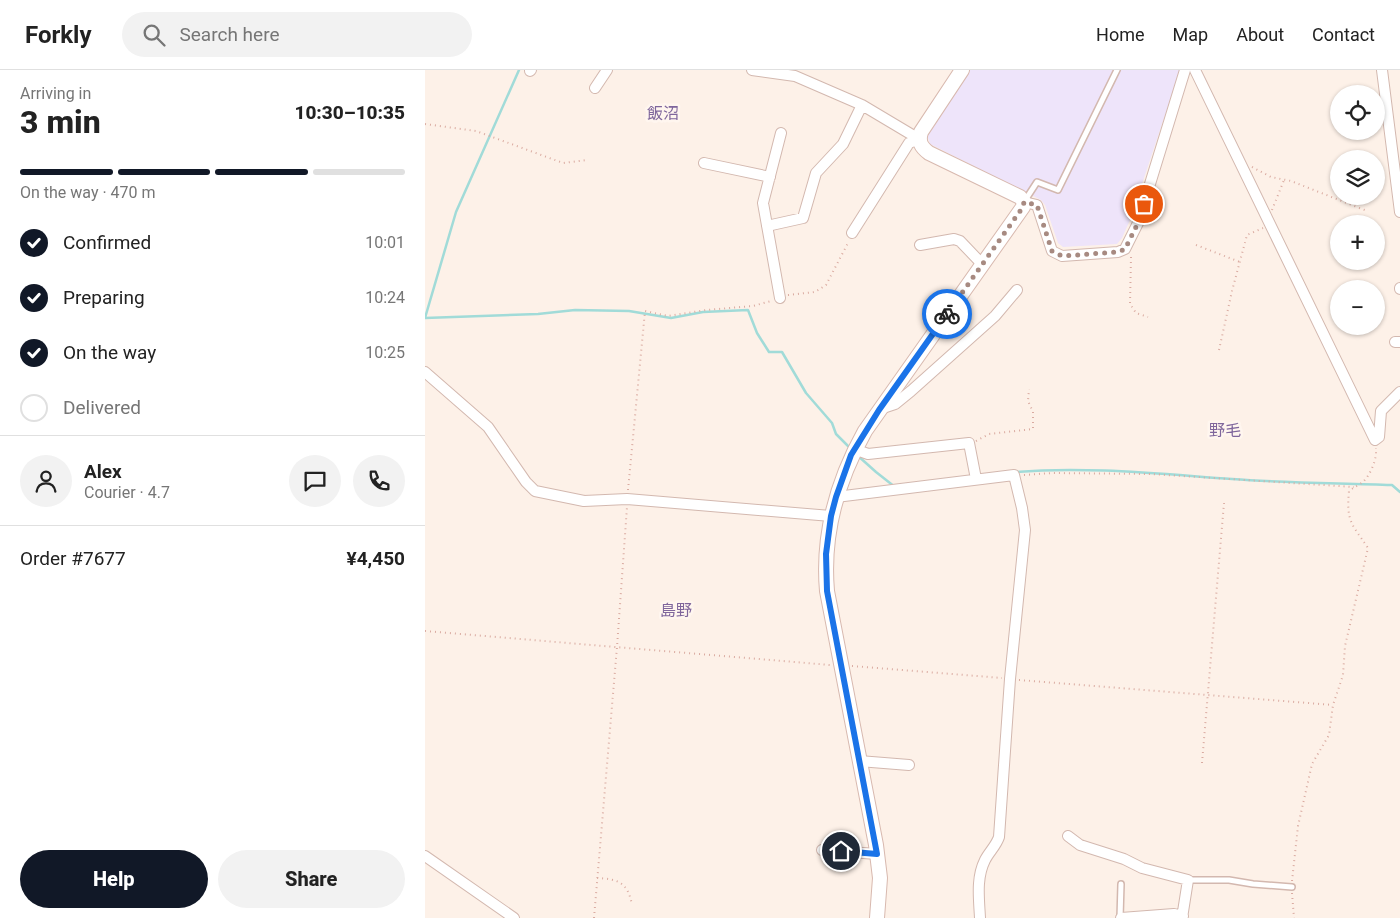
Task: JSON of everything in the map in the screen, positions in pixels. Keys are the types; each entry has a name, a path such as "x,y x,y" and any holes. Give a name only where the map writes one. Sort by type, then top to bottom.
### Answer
{"street":[{"path":"595,88 607,70"},
{"path":"752,70 795,76 862,105 919,139"},
{"path":"962,70 921,132 919,139 922,148 1020,197 1024,202 1037,205 1052,251 1062,256 1118,252 1125,249 1138,223 1185,70"},
{"path":"1195,70 1375,440 1379,437 1381,411 1400,392"},
{"path":"1382,70 1400,212"},
{"path":"767,226 803,218 816,173 843,144 862,105"},
{"path":"781,133 763,203 781,298"},
{"path":"852,234 909,143 919,139"},
{"path":"704,163 770,177"},
{"path":"877,918 880,878 877,854 827,591 825,571 831,516 844,473 855,449 879,410 1023,207 1024,202"},
{"path":"920,245 955,239 960,241 982,264"},
{"path":"879,410 895,404 911,391 995,316 1017,290"},
{"path":"425,372 488,427 526,482 535,491 584,500 627,499 831,516"},
{"path":"855,449 868,454 969,443 976,479"},
{"path":"836,497 1014,475 1025,530 1010,679 999,837 986,859 979,876 980,918"},
{"path":"859,761 909,765"},
{"path":"1068,836 1081,845 1124,859 1142,868 1188,880 1183,917 1174,914 1121,918"},
{"path":"822,850 877,854"},
{"path":"425,856 513,918"}],"lane":[{"path":"1024,202 1037,182 1058,190 1117,70"},
{"path":"1188,880 1229,880 1292,887"},
{"path":"1121,884 1121,918"}],"path":[{"path":"425,124 476,131 563,163 587,160"},
{"path":"1240,164 1250,166 1271,177 1285,179 1367,212"},
{"path":"1219,350 1247,235 1268,221 1285,179"},
{"path":"594,918 617,647 627,499 645,311 668,316 706,310 753,306 789,295 815,292 826,285 852,234"},
{"path":"1197,245 1240,262"},
{"path":"1125,249 1132,258 1130,304 1136,313 1148,317"},
{"path":"969,443 989,434 1033,429 1033,412 1028,400 1029,388"},
{"path":"1294,918 1292,887 1298,826 1312,764 1329,735 1333,705 1343,675 1345,646 1368,548 1349,520 1349,491 1363,482 1370,472 1377,452 1375,440"},
{"path":"1014,475 1052,473 1151,474 1354,487"},
{"path":"1202,763 1224,503"},
{"path":"425,630 841,666 1333,705"},
{"path":"597,878 616,880 621,883 630,895 632,906"}],"shaded area":[{"path":"970,70 1180,70 1130,220 1122,238 1117,244 1063,247 1058,243 1045,205 1041,200 930,144 927,135 930,126"}],"waterway":[{"path":"425,318 456,212 519,70"},
{"path":"425,318 538,314 575,310 629,311 671,318 703,312 748,310 757,333 769,352 782,352 806,393 832,423 836,434 850,448"},
{"path":"857,455 895,487"},
{"path":"1015,472 1096,470 1232,479 1392,485 1400,492"}],"way so far":[{"path":"947,314 1023,207 1024,202 1037,205 1052,251 1062,256 1118,252 1125,249 1138,223 1144,204"}],"district":[{"name":"飯沼","path":"663,113"},
{"name":"野毛","path":"1225,430"},
{"name":"島野","path":"676,610"}],"route":[{"path":"841,851 877,854 827,591 825,571 831,516 851,455 879,410 947,314"}]}
